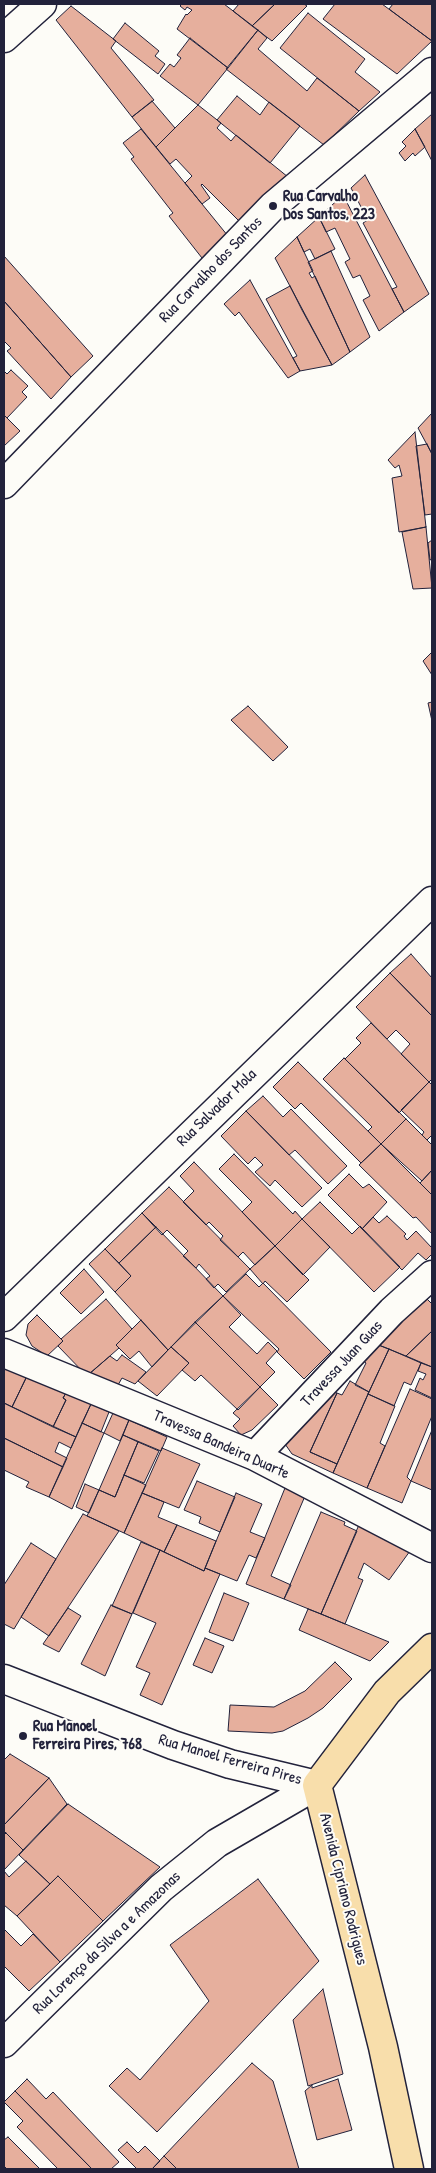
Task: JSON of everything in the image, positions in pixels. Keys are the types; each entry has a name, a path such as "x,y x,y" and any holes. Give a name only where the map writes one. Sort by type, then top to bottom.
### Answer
{"main road":[{"path":"317,1785 387,1692 432,1648"},
{"name":"Avenida Cipriano Rodrigues","path":"317,1785 383,2047 408,2169"}],"street":[{"path":"4,38 42,4"},
{"name":"Rua Carvalho dos Santos","path":"4,484 274,206 432,72"},
{"name":"Rua Salvador Mola","path":"4,1317 432,901"},
{"name":"Travessa Juan Guas","path":"255,1456 392,1312 432,1275"},
{"name":"Travessa Bandeira Duarte","path":"4,1353 255,1456 432,1548"},
{"name":"Rua Manoel Ferreira Pires","path":"4,1679 173,1746 230,1764 317,1785"},
{"name":"Rua Lorenço da Silva a e Amazonas","path":"4,2043 161,1888 217,1843 317,1785"}],"building":[{"path":"182,4 224,4 258,30 228,68 177,29 186,14 192,10 187,7 185,10 180,6"},
{"path":"239,4 275,4 252,26 233,11"},
{"path":"275,4 304,4 307,6 272,41 252,26"},
{"path":"335,4 382,4 432,41 397,74 323,19"},
{"path":"393,4 432,4 432,41 389,9"},
{"path":"71,6 116,41 111,48 154,100 132,117 56,20"},
{"path":"308,13 365,59 355,72 380,92 359,111 280,48"},
{"path":"125,23 159,51 155,56 165,64 158,74 113,39"},
{"path":"258,30 267,38 258,49 307,91 317,78 359,111 324,145 226,69"},
{"path":"190,38 228,68 198,105 160,76 170,64 174,67 181,58 177,55"},
{"path":"237,96 260,115 269,102 300,126 270,163 217,120"},
{"path":"152,101 175,128 156,147 132,117"},
{"path":"198,105 221,123 217,128 231,141 236,135 288,177 239,221 202,184 210,198 202,204 185,183 192,176 176,159 170,164 156,147"},
{"path":"432,114 432,161 415,129"},
{"path":"141,129 228,236 202,258 169,216 173,213 131,159 134,157 123,143"},
{"path":"415,129 425,147 415,156 413,153 405,161 399,153 406,146 402,142"},
{"path":"365,175 429,294 404,312 392,289 397,287 363,223 368,220 351,188"},
{"path":"343,195 404,312 379,331 363,300 370,296 360,275 353,278 345,262 350,259 335,228 326,232 319,217"},
{"path":"319,217 335,249 315,259 310,249 304,252 297,237"},
{"path":"297,237 313,271 309,273 312,278 315,276 350,352 332,365 275,258"},
{"path":"331,251 370,337 350,352 308,262"},
{"path":"4,256 93,356 71,377 4,301"},
{"path":"250,280 300,371 288,378 239,312 235,316 224,304"},
{"path":"290,286 332,365 300,371 293,358 297,356 266,299"},
{"path":"4,301 71,377 51,399 7,351 11,348 4,341"},
{"path":"11,370 28,386 22,392 27,397 7,418 4,415 4,371 7,374"},
{"path":"432,413 432,454 418,428"},
{"path":"4,415 20,431 4,446"},
{"path":"415,432 426,527 399,532 392,478 402,476 399,465 395,468 388,460"},
{"path":"427,444 432,454 432,514 425,515 416,446"},
{"path":"426,527 432,588 413,589 402,532"},
{"path":"432,540 432,559 430,560 428,543"},
{"path":"432,652 432,675 423,661"},
{"path":"432,702 432,721 428,703"},
{"path":"248,706 288,747 273,761 231,720"},
{"path":"411,954 432,978 432,1016 390,973"},
{"path":"390,973 432,1016 432,1079 429,1082 401,1054 410,1044 396,1030 387,1039 356,1007"},
{"path":"371,1023 429,1082 399,1113 345,1059 361,1043 356,1038"},
{"path":"344,1058 406,1119 381,1144 368,1131 372,1127 323,1079"},
{"path":"298,1062 381,1144 361,1163 301,1103 295,1109 273,1087"},
{"path":"429,1082 432,1085 432,1135 427,1140 422,1135 424,1132 401,1110"},
{"path":"263,1096 283,1117 291,1109 347,1166 328,1184 295,1150 289,1155 246,1111"},
{"path":"246,1111 322,1188 302,1207 275,1180 270,1186 255,1172 263,1165 255,1157 248,1164 221,1136"},
{"path":"406,1119 432,1145 432,1170 422,1181 381,1144"},
{"path":"381,1144 432,1195 432,1234 359,1165"},
{"path":"234,1154 293,1214 295,1211 302,1219 275,1246 242,1212 252,1202 219,1169"},
{"path":"194,1162 275,1246 255,1265 243,1252 238,1257 220,1240 223,1236 209,1222 206,1225 183,1202 194,1191 180,1176"},
{"path":"432,1170 432,1195 420,1183"},
{"path":"349,1174 363,1188 369,1184 387,1202 362,1229 328,1195"},
{"path":"169,1187 250,1269 226,1292 218,1284 214,1288 206,1279 210,1276 199,1264 196,1268 183,1256 188,1251 167,1230 162,1235 142,1213"},
{"path":"320,1202 352,1234 360,1226 400,1267 374,1292 302,1219"},
{"path":"142,1213 156,1227 119,1263 105,1249"},
{"path":"387,1216 406,1234 404,1236 407,1240 416,1231 432,1248 432,1254 426,1260 418,1253 402,1270 362,1229 373,1217 379,1223"},
{"path":"302,1219 330,1247 303,1275 275,1246"},
{"path":"156,1227 223,1296 168,1350 115,1292 131,1276 119,1263"},
{"path":"275,1246 309,1280 287,1302 265,1281 263,1284 250,1269"},
{"path":"105,1249 131,1276 115,1292 89,1264"},
{"path":"84,1269 104,1292 81,1314 60,1293"},
{"path":"246,1274 259,1287 263,1283 331,1352 304,1379 277,1352 279,1349 223,1296"},
{"path":"223,1296 241,1315 229,1327 257,1354 268,1342 277,1351 266,1363 275,1372 260,1387 195,1322"},
{"path":"426,1298 432,1304 432,1331 406,1356 376,1344"},
{"path":"106,1299 132,1329 116,1345 119,1348 87,1376 58,1346 63,1341 61,1339"},
{"path":"37,1315 63,1341 47,1356 32,1346 26,1335 28,1324"},
{"path":"141,1320 168,1350 152,1367 139,1351 130,1359 116,1345"},
{"path":"195,1322 260,1387 238,1410 201,1375 195,1381 182,1370 189,1363 171,1347"},
{"path":"432,1331 432,1367 406,1356"},
{"path":"376,1344 389,1349 369,1392 355,1385 366,1363 361,1359"},
{"path":"171,1347 189,1363 157,1396 138,1381"},
{"path":"389,1349 421,1363 411,1385 404,1382 394,1406 368,1394"},
{"path":"122,1355 146,1372 135,1384 122,1378 118,1385 90,1373 110,1356 117,1361"},
{"path":"421,1363 432,1367 432,1398 415,1390 420,1378 423,1380 426,1374 418,1371"},
{"path":"4,1366 27,1376 12,1407 4,1403"},
{"path":"27,1376 66,1393 63,1398 66,1400 53,1427 12,1407"},
{"path":"350,1381 369,1392 337,1464 310,1452 337,1393 342,1395"},
{"path":"260,1387 278,1405 252,1430 241,1435 233,1426 240,1419 233,1413"},
{"path":"410,1389 432,1399 432,1416 407,1477 411,1481 402,1503 367,1488"},
{"path":"333,1391 337,1393 310,1452 337,1464 333,1473 292,1454 285,1444"},
{"path":"66,1393 91,1404 76,1437 53,1427 66,1400 63,1398"},
{"path":"368,1394 395,1406 380,1443 385,1446 367,1488 333,1473"},
{"path":"4,1403 76,1437 71,1448 59,1442 55,1452 67,1458 63,1467 4,1438"},
{"path":"91,1404 109,1412 101,1432 82,1423"},
{"path":"113,1413 129,1420 120,1441 104,1433"},
{"path":"129,1420 167,1437 161,1451 123,1435"},
{"path":"82,1423 104,1433 72,1509 49,1497"},
{"path":"432,1430 432,1490 411,1481"},
{"path":"123,1435 138,1442 115,1497 99,1490"},
{"path":"4,1438 63,1467 49,1497 26,1487 29,1482 4,1470"},
{"path":"138,1442 159,1451 144,1483 124,1475"},
{"path":"162,1448 200,1464 179,1508 142,1493"},
{"path":"124,1475 146,1485 124,1533 87,1516 99,1490 115,1497"},
{"path":"197,1481 235,1497 220,1532 199,1523 201,1517 184,1510"},
{"path":"85,1484 99,1490 89,1513 76,1507"},
{"path":"285,1488 305,1496 271,1576 291,1585 284,1599 246,1584"},
{"path":"142,1493 164,1502 158,1517 177,1525 164,1552 124,1533"},
{"path":"236,1493 262,1504 250,1532 265,1538 256,1558 249,1555 237,1581 205,1568"},
{"path":"321,1512 345,1522 344,1525 357,1531 321,1614 284,1599"},
{"path":"83,1514 119,1531 49,1636 21,1617"},
{"path":"361,1520 410,1551 389,1580 364,1563 358,1578 363,1580 345,1624 321,1614"},
{"path":"177,1525 216,1541 204,1571 164,1552"},
{"path":"141,1542 160,1550 132,1614 112,1606"},
{"path":"31,1543 56,1559 14,1629 4,1624 4,1585"},
{"path":"160,1550 204,1571 205,1568 220,1574 162,1705 140,1695 150,1673 136,1667 156,1623 133,1613"},
{"path":"224,1593 249,1603 233,1641 209,1632"},
{"path":"111,1605 132,1614 105,1676 81,1664"},
{"path":"68,1608 81,1616 59,1652 43,1644"},
{"path":"308,1609 389,1642 370,1661 299,1630"},
{"path":"205,1638 224,1646 212,1673 193,1665"},
{"path":"335,1662 352,1679 323,1708 308,1718 283,1731 272,1733 228,1731 230,1705 274,1707 305,1691"},
{"path":"10,1754 49,1778 4,1825 4,1760"},
{"path":"49,1778 67,1804 23,1850 4,1831 4,1825"},
{"path":"68,1804 160,1867 103,1921 58,1876 50,1884 19,1855"},
{"path":"6,1833 23,1850 4,1870 4,1835"},
{"path":"26,1861 50,1884 17,1916 4,1905 4,1871 9,1877"},
{"path":"58,1876 103,1921 60,1962 17,1916"},
{"path":"258,1879 319,1961 157,2132 109,2086 127,2068 140,2080 209,2001 170,1945"},
{"path":"4,1929 21,1946 33,1934 60,1962 29,1991 4,1966"},
{"path":"323,1989 343,2074 308,2086 293,2020"},
{"path":"252,2063 273,2081 299,2169 177,2169 164,2156"},
{"path":"27,2079 46,2099 53,2092 119,2162 111,2169 92,2169 15,2091"},
{"path":"338,2079 352,2130 317,2140 305,2091 312,2085 312,2088"},
{"path":"15,2091 92,2169 58,2169 17,2127 23,2121 4,2102"},
{"path":"8,2137 40,2169 7,2169 4,2166 4,2140"},
{"path":"127,2142 138,2153 145,2146 160,2161 152,2169 137,2169 118,2150"},
{"path":"164,2156 177,2169 152,2169"}],"place":[{"name":"Rua Carvalho Dos Santos, 223","path":"273,206"},
{"name":"Rua Manoel Ferreira Pires, 768","path":"23,1736"}]}
